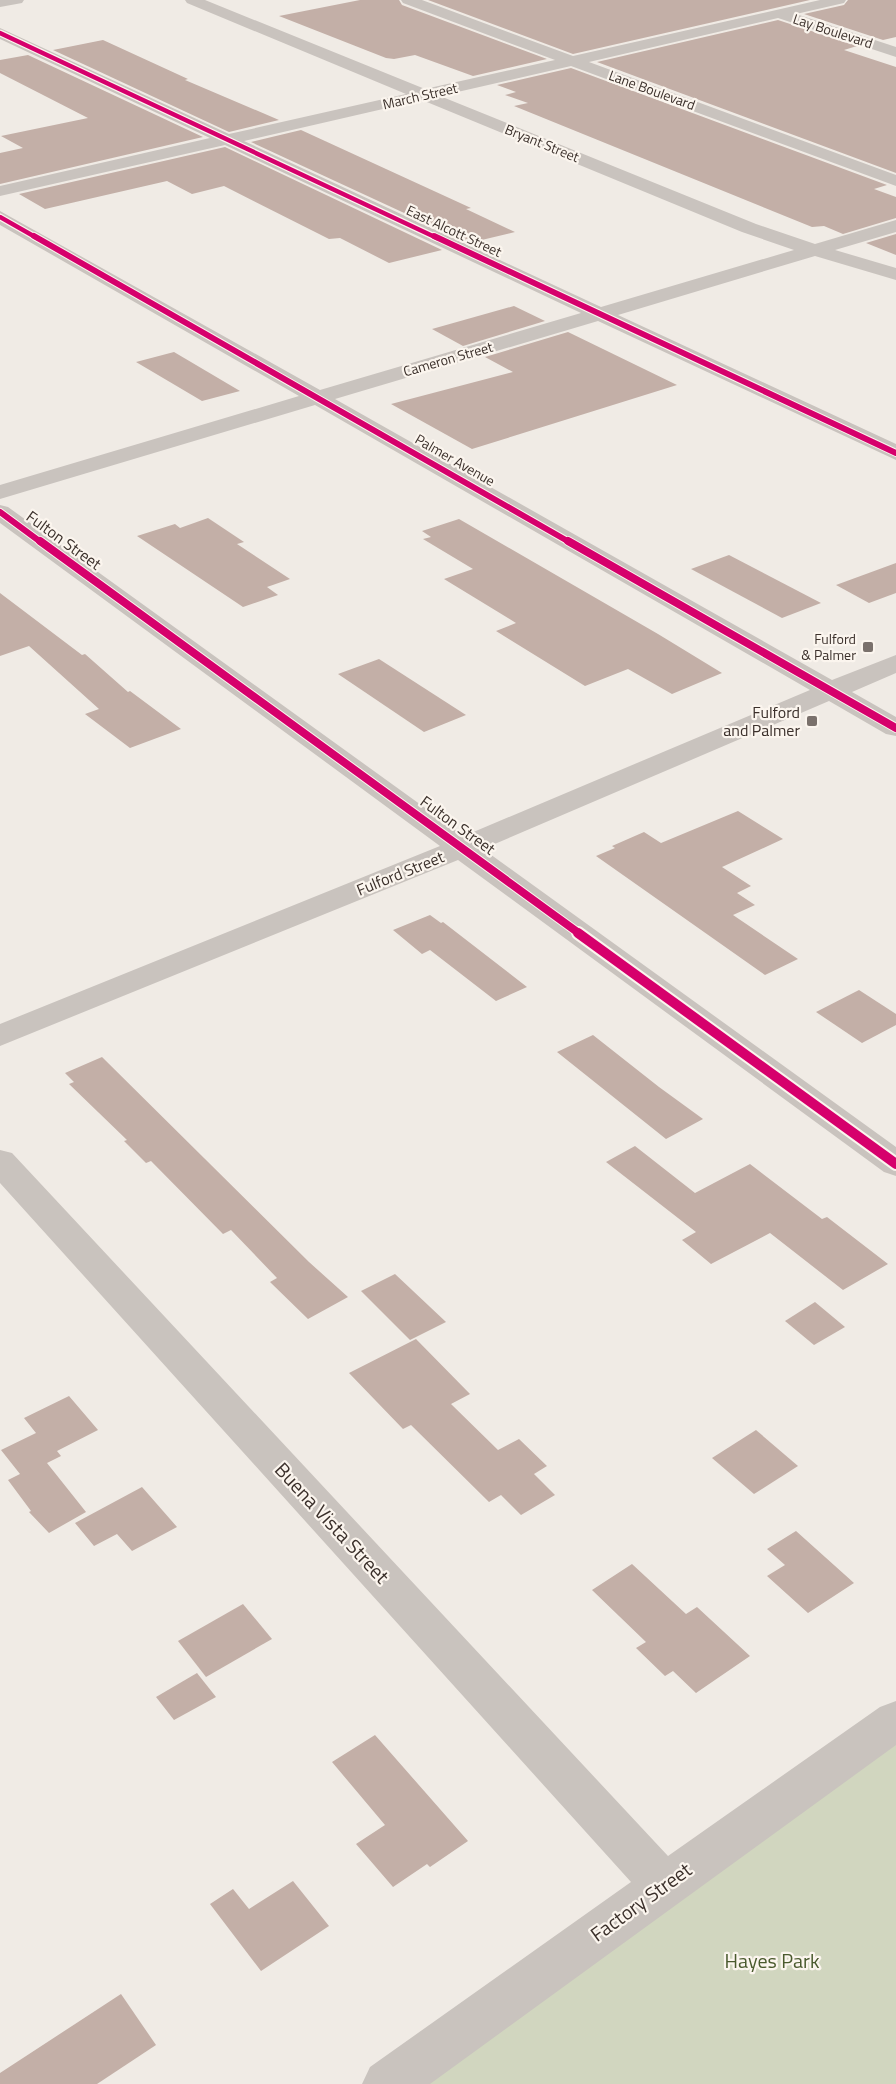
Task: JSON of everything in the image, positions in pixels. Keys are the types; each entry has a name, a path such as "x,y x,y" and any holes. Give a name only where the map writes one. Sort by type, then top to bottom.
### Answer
{"street":[{"path":"0,3 17,0"},
{"name":"Bryant Street","path":"192,0 749,228 896,274"},
{"name":"Lane Boulevard","path":"439,0 896,166"},
{"name":"Lay Boulevard","path":"767,0 896,41"},
{"name":"March Street","path":"0,191 839,0"},
{"name":"Lane Boulevard","path":"414,1 896,181"},
{"name":"Lay Boulevard","path":"746,3 896,52"},
{"name":"East Alcott Street","path":"0,33 896,453"},
{"path":"760,130 783,124"},
{"name":"Palmer Avenue","path":"0,217 896,728"},
{"name":"Cameron Street","path":"0,492 896,226"},
{"name":"Fulton Street","path":"0,512 896,1164"},
{"name":"Fulford Street","path":"0,1036 463,847 896,663"},
{"name":"Buena Vista Street","path":"0,1161 664,1885"},
{"name":"Factory Street","path":"388,2084 896,1720"}],"green space":[{"name":"Hayes Park","path":"896,1720 896,2084 388,2084"}],"building":[{"path":"360,0 399,0 402,5 547,59 473,76 415,55 394,59 386,58 279,16"},
{"path":"428,0 810,0 573,54"},
{"path":"848,0 896,0 896,37 883,40 804,14 844,5"},
{"path":"778,20 857,46 844,50 896,67 896,173 597,62"},
{"path":"103,40 188,79 185,80 279,120 229,132 53,50"},
{"path":"28,55 203,137 0,184 0,153 23,148 1,136 88,118 0,73 0,60"},
{"path":"571,68 887,185 874,189 896,197 896,218 843,234 824,226 812,227 514,106 528,103 505,95 516,92 497,85"},
{"path":"301,130 471,208 466,209 515,232 469,243 251,142"},
{"path":"225,147 442,250 389,263 340,238 329,239 224,186 192,194 167,181 45,209 19,194"},
{"path":"896,234 896,255 866,243"},
{"path":"514,306 545,321 463,346 432,329"},
{"path":"568,332 677,385 472,449 391,404 513,372 485,357"},
{"path":"174,352 240,391 202,401 136,362"},
{"path":"208,518 244,542 237,544 290,579 267,587 278,595 243,607 137,536 175,524 180,528"},
{"path":"459,519 722,673 672,694 628,669 585,686 496,631 516,623 444,579 473,569 423,539 431,537 422,531"},
{"path":"729,555 821,603 782,618 691,569"},
{"path":"896,563 896,593 869,603 836,585"},
{"path":"0,593 82,655 85,654 128,692 130,691 181,729 130,748 85,714 99,709 29,646 0,656"},
{"path":"379,659 466,715 424,732 338,674"},
{"path":"738,811 783,839 722,867 751,886 737,893 755,905 733,915 798,959 765,975 596,856 644,832 661,843"},
{"path":"430,915 441,923 443,922 527,987 496,1001 430,950 422,954 393,930"},
{"path":"859,990 896,1014 896,1025 862,1043 816,1012"},
{"path":"593,1035 703,1119 666,1139 557,1052"},
{"path":"102,1057 309,1262 348,1297 308,1319 270,1282 277,1278 231,1230 223,1234 151,1161 146,1163 124,1141 127,1140 69,1084 74,1082 65,1073"},
{"path":"635,1146 695,1193 750,1164 822,1219 827,1217 888,1264 843,1290 770,1233 711,1264 682,1240 696,1232 606,1162"},
{"path":"395,1274 446,1322 410,1340 361,1291"},
{"path":"815,1302 845,1327 814,1345 785,1321"},
{"path":"416,1339 470,1394 451,1404 498,1450 519,1439 547,1466 534,1474 555,1495 521,1515 501,1495 489,1502 411,1425 403,1429 349,1373"},
{"path":"69,1396 98,1430 57,1451 61,1456 47,1463 86,1512 49,1533 29,1512 31,1511 8,1480 20,1474 1,1450 36,1433 24,1418"},
{"path":"756,1430 798,1466 754,1494 712,1458"},
{"path":"142,1487 177,1527 132,1551 117,1534 94,1546 75,1523"},
{"path":"796,1531 854,1583 808,1613 767,1576 785,1565 767,1549"},
{"path":"632,1564 686,1614 697,1607 750,1656 696,1693 673,1671 665,1676 636,1648 646,1642 592,1590"},
{"path":"243,1604 272,1639 206,1677 178,1641"},
{"path":"197,1673 216,1697 174,1720 156,1697"},
{"path":"375,1735 468,1841 430,1867 427,1864 393,1887 356,1844 385,1825 332,1762"},
{"path":"293,1881 329,1926 261,1971 210,1904 233,1889 249,1909"},
{"path":"121,1994 156,2045 97,2084 0,2084 0,2073"}],"cycle path":[{"path":"0,33 896,453"},
{"path":"0,217 896,728"},
{"path":"0,512 896,1164"}],"place":[{"name":"Fulford & Palmer","path":"868,647"},
{"name":"Fulford and Palmer","path":"812,721"}]}
